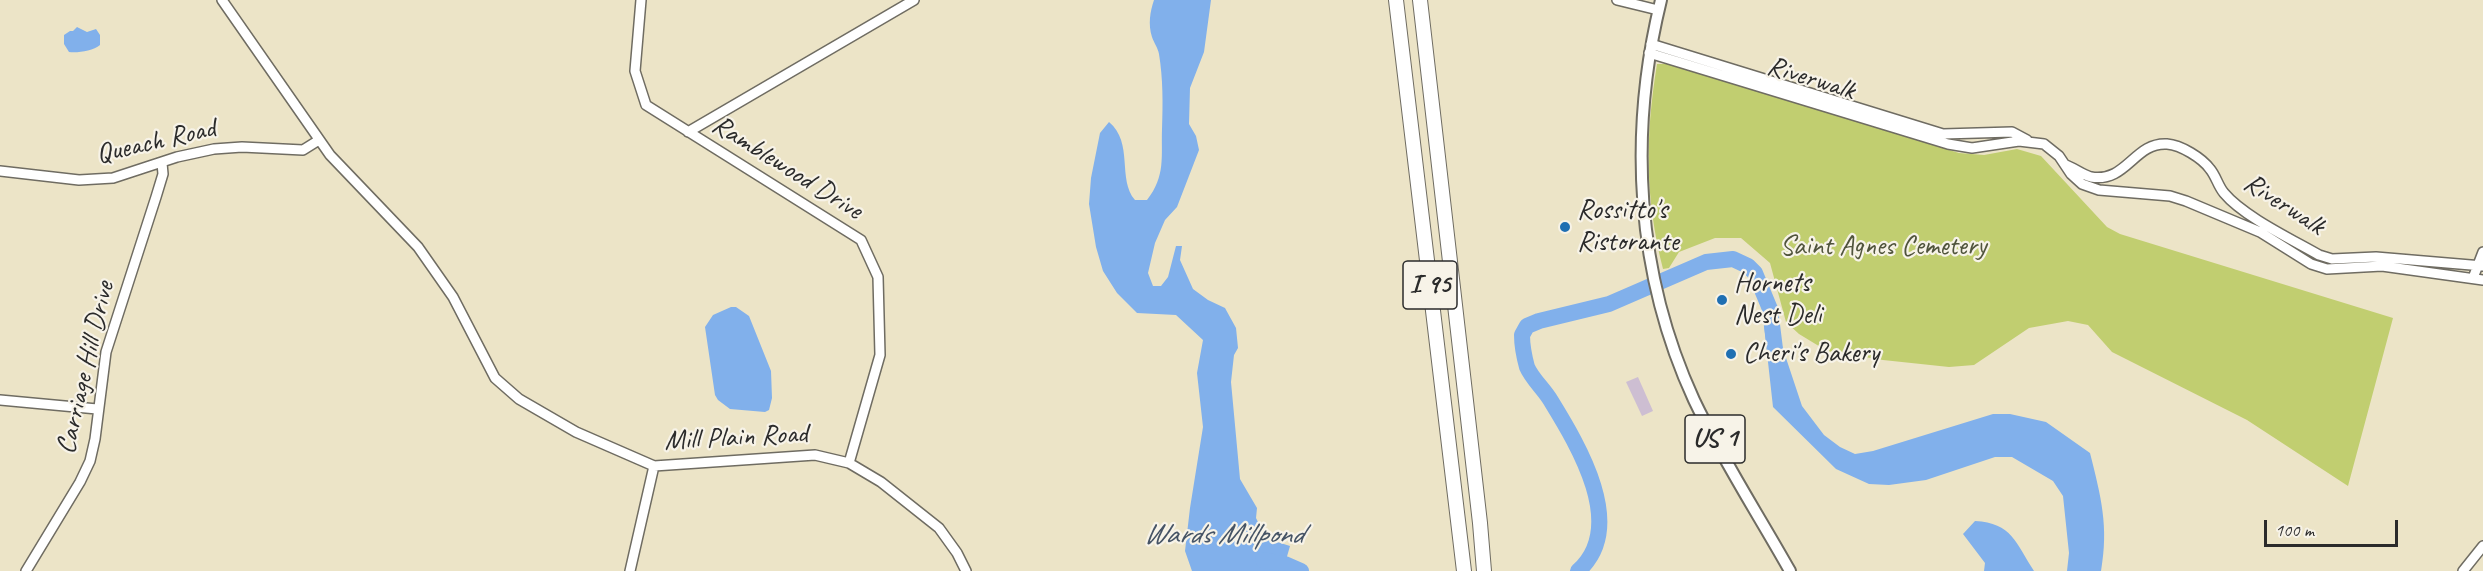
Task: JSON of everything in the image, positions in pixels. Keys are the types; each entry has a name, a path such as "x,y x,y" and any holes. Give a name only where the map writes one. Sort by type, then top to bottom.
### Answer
{"highway":[{"name":"I 95","path":"1396,0 1464,571"},
{"name":"I 95","path":"1420,0 1484,571"}],"main road":[{"name":"US 1","path":"1659,5 1650,48 1642,118 1641,171 1645,234 1659,300 1681,369 1701,415 1790,571"}],"street":[{"name":"Mill Plain Road","path":"222,0 330,155 418,247 453,297 495,378 519,399 576,432 654,466 815,455 849,464 881,482 939,528 957,553 966,571"},
{"name":"Ramblewood Drive","path":"641,0 635,71 646,105 861,240 878,277 880,355 849,464"},
{"path":"688,132 914,0"},
{"path":"1617,0 1659,5"},
{"name":"Riverwalk","path":"1650,48 1948,144 1972,148 2019,141 2044,144 2082,184 2099,190 2170,196 2186,201 2260,232 2311,264 2327,269 2382,266 2478,279 2483,252"},
{"name":"Riverwalk","path":"1650,48 1943,134 2012,132 2032,142"},
{"name":"Queach Road","path":"0,171 79,180 115,178 192,153 225,148 303,150 319,140"},
{"name":"Riverwalk","path":"2064,164 2090,177 2121,172 2145,149 2168,144 2209,167 2222,191 2239,207 2319,255 2332,259 2376,256 2452,265 2480,265"},
{"name":"Carriage Hill Drive","path":"26,571 80,482 90,461 106,352 163,174 162,163"},
{"path":"0,400 98,409"},
{"path":"630,571 654,466"},
{"path":"2463,571 2483,546"}],"shaded area":[{"path":"1638,377 1653,411 1642,416 1626,382"}],"green space":[{"name":"Saint Agnes Cemetery","path":"1657,64 1672,64 1959,153 1984,155 2017,149 2041,156 2107,227 2120,234 2393,318 2348,486 2247,420 2112,352 2088,325 2068,321 2029,328 1974,365 1949,367 1883,360 1827,351 1799,334 1786,322 1770,263 1741,238 1715,238 1679,252 1669,268 1663,269 1653,217 1649,167 1650,117"}],"water":[{"name":"Wards Millpond","path":"1154,0 1211,0 1204,52 1190,88 1189,124 1196,136 1199,150 1177,207 1165,220 1155,243 1148,273 1153,286 1161,286 1168,277 1176,246 1182,246 1180,260 1193,289 1208,300 1225,308 1236,328 1238,348 1234,355 1231,382 1240,479 1257,508 1256,518 1262,530 1271,540 1290,546 1284,567 1280,571 1192,571 1185,551 1203,427 1197,373 1203,340 1176,315 1137,313 1117,293 1103,271 1096,247 1089,204 1091,178 1100,133 1109,122 1121,140 1127,182 1135,200 1147,200 1160,174 1162,157 1161,73 1159,54 1150,27"},
{"path":"77,27 87,32 96,29 100,35 100,45 85,51 69,52 64,44 64,35"},
{"path":"736,307 749,316 771,371 772,398 769,410 765,412 730,409 715,395 705,327 713,315"},
{"path":"1763,317 1777,331 1802,406 1824,435 1840,447 1855,454 1873,451 1993,414 2010,414 2046,422 2090,453 2104,525 2101,571 2067,571 2069,553 2063,496 2053,481 2012,457 1995,457 1926,480 1889,485 1869,484 1836,469 1773,407"},
{"path":"1975,521 2005,530 2017,543 2034,571 1984,571 1985,563 1963,534"}],"waterway":[{"path":"1578,571 1592,553 1599,532 1599,509 1585,463 1574,440 1527,367 1522,335 1527,326 1609,304 1706,262 1733,259 1748,266 1755,273 1770,309 1775,349"},
{"path":"1263,560 1285,564 1301,571"}],"place":[{"name":"Rossitto's Ristorante","path":"1565,227"},
{"name":"Hornets Nest Deli","path":"1722,300"},
{"name":"Cheri's Bakery","path":"1731,354"}]}
